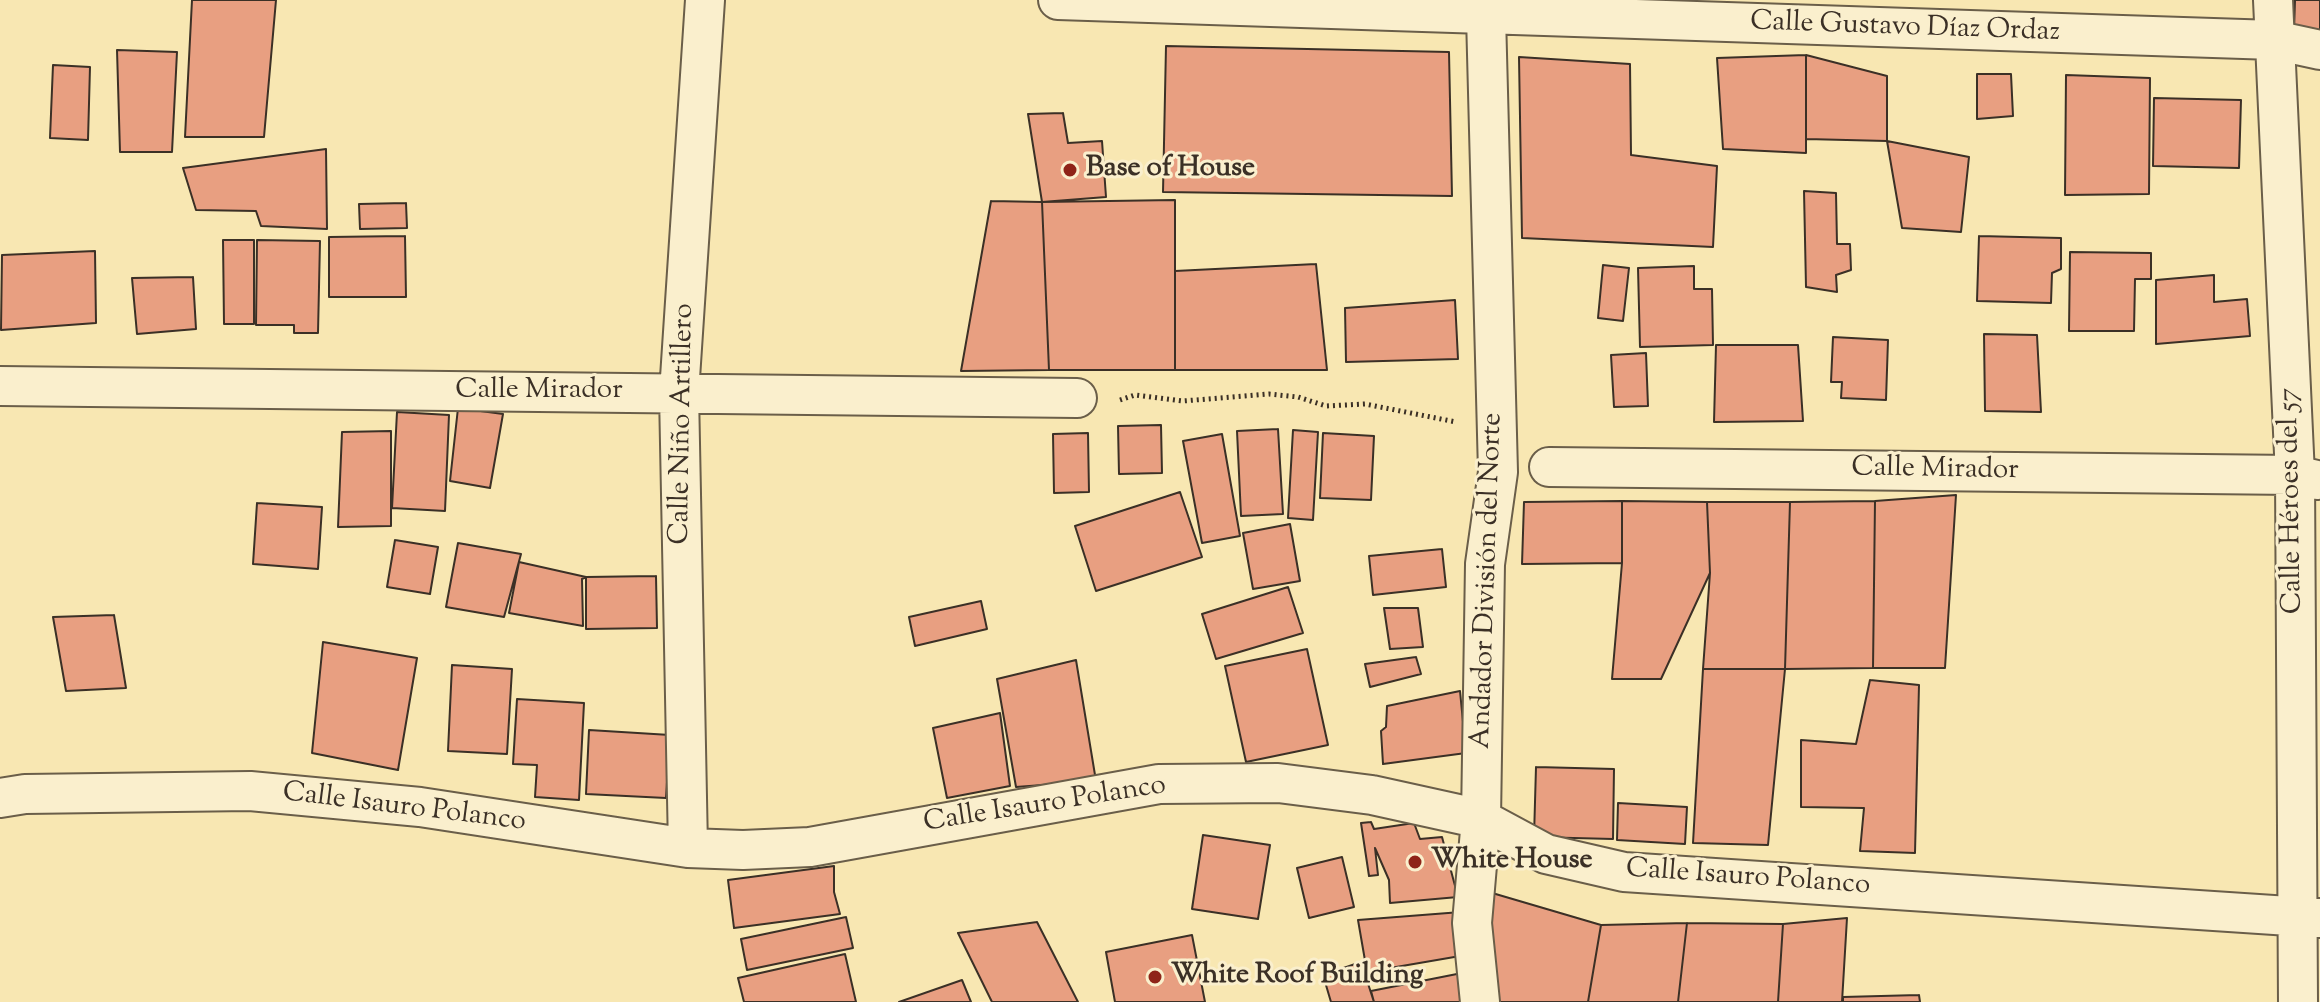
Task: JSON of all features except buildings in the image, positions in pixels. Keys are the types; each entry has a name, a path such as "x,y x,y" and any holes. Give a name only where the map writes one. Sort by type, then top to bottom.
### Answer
{"street":[{"name":"Calle Niño Artillero","path":"688,848 679,393 705,0"},
{"name":"Calle Gustavo Díaz Ordaz","path":"1058,0 2274,40 2320,50"},
{"name":"Calle Héroes del 57","path":"2273,0 2307,478 2310,917 2298,1002"},
{"name":"Andador División del Norte","path":"1480,1002 1472,923 1481,819 1485,564 1498,472 1486,16"},
{"name":"Calle Mirador","path":"0,386 1077,398"},
{"name":"Calle Mirador","path":"1549,467 2307,478"},
{"name":"Calle Isauro Polanco","path":"0,798 25,794 250,791 420,807 688,848 810,847 1159,784 1278,783 1372,795 1481,819 1546,854 1624,872 2310,917"}],"path":[{"path":"1077,398 1115,402 1135,395 1183,401 1269,394 1298,397 1326,406 1365,404 1468,424 1497,425"}],"place":[{"name":"Base of House","path":"1070,170"},
{"name":"White House","path":"1415,862"},
{"name":"White Roof Building","path":"1155,977"}]}
